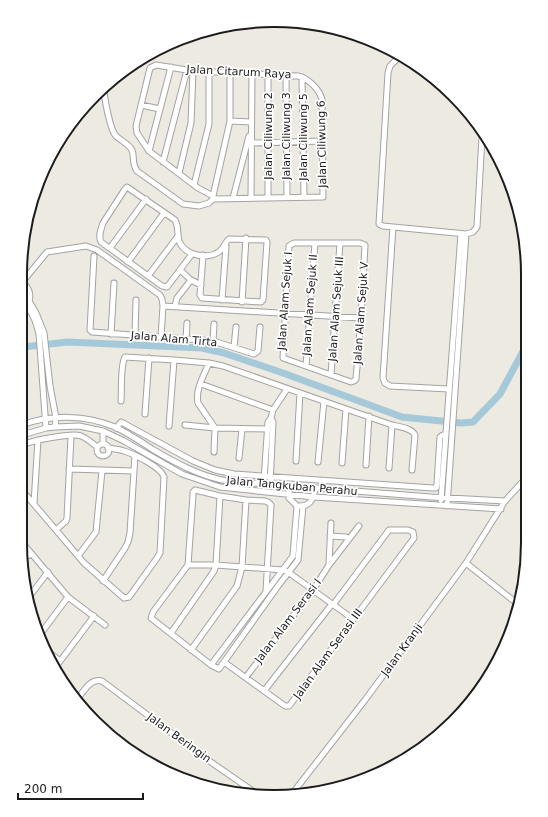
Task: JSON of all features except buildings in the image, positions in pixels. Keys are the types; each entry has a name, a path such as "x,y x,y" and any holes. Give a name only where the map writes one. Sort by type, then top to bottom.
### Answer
{"street":[{"path":"396,60 390,66 388,74 379,220 380,224 383,226 464,234 473,232 477,227 482,141"},
{"name":"Jalan Citarum Raya","path":"141,105 150,68 152,66 209,72 252,73 302,77 319,92"},
{"path":"149,151 171,67"},
{"path":"163,162 190,70"},
{"path":"179,173 191,123 193,95 190,70"},
{"path":"194,185 209,124 209,72"},
{"path":"104,94 114,133 130,147 133,152 133,164 137,171 183,204 200,206 208,203 213,198 230,121 230,72"},
{"path":"251,198 252,73"},
{"name":"Jalan Ciliwung 2","path":"268,74 268,198"},
{"name":"Jalan Ciliwung 3","path":"286,75 286,197"},
{"name":"Jalan Ciliwung 5","path":"302,77 304,197"},
{"name":"Jalan Ciliwung 6","path":"304,197 323,197 322,99 319,92"},
{"path":"160,109 141,105 136,130 149,151 213,198 304,197"},
{"path":"230,121 251,122"},
{"path":"233,198 251,129"},
{"path":"251,143 323,141"},
{"path":"192,254 167,287 162,286 101,242 99,239 103,223 124,189 127,187 146,199 177,223 178,236 182,246 192,254 203,255 219,252 229,239 246,238 266,240 263,300 261,302 242,302 202,298 200,295 203,255"},
{"path":"110,248 146,199"},
{"path":"128,262 164,212"},
{"path":"393,227 383,378 385,383 390,386 449,389"},
{"path":"450,416 449,389 464,234"},
{"path":"441,506 450,416 464,234"},
{"path":"148,276 178,236"},
{"path":"242,302 246,238"},
{"path":"222,300 226,242"},
{"path":"315,243 340,243"},
{"name":"Jalan Alam Sejuk I","path":"306,366 283,358 282,356 289,246 291,244 315,243"},
{"name":"Jalan Alam Sejuk II","path":"306,366 315,243"},
{"name":"Jalan Alam Sejuk V","path":"331,375 352,382 354,381 361,318 365,245 360,243 340,243"},
{"name":"Jalan Alam Sejuk III","path":"331,375 340,243"},
{"path":"27,278 47,252 89,247 97,250 160,296 163,306 161,337"},
{"name":"Jalan Alam Tirta","path":"94,256 90,330 111,334 213,341 256,354 258,352 260,328"},
{"path":"180,270 191,280 201,285"},
{"path":"175,306 177,298 191,280"},
{"path":"111,334 114,283"},
{"path":"27,287 30,295 27,304"},
{"path":"135,335 136,300"},
{"path":"29,301 36,313 41,334 46,428"},
{"path":"163,306 361,318"},
{"path":"27,308 35,319 41,334"},
{"path":"186,339 187,323"},
{"path":"213,341 214,324"},
{"path":"234,347 236,327"},
{"path":"43,355 56,418 55,427"},
{"path":"121,401 124,359 126,357 209,363 223,366 413,432 415,435 412,470"},
{"path":"145,414 149,358"},
{"path":"169,426 174,360"},
{"path":"209,363 198,394 198,403 215,428 214,452"},
{"path":"306,366 331,375"},
{"path":"201,384 273,410"},
{"path":"43,387 50,386"},
{"path":"268,458 268,422 271,418 273,410 287,389"},
{"path":"296,461 300,393"},
{"path":"318,462 324,401"},
{"path":"342,463 346,408"},
{"path":"366,465 369,416"},
{"name":"Jalan Tangkuban Perahu","path":"27,423 56,418 82,418 104,423 116,428 189,469 222,480 315,489 505,501"},
{"path":"264,484 267,477 273,422 271,418"},
{"path":"116,428 121,422 124,423 193,461 216,470 234,474 385,486 436,488 438,484 440,437 448,432"},
{"path":"185,425 215,428 267,429"},
{"path":"389,468 392,425"},
{"name":"Jalan Tangkuban Perahu","path":"27,434 46,428 55,427 79,426 103,431 124,441 182,474 220,487 314,497 501,509"},
{"path":"239,458 242,428"},
{"path":"103,431 103,444"},
{"path":"447,506 448,432"},
{"path":"27,443 38,440 80,435 97,447 98,454 100,456 107,454 108,448"},
{"path":"56,530 66,521 67,518 71,436"},
{"path":"34,503 38,440"},
{"path":"97,447 103,444"},
{"path":"27,495 91,571 124,598 129,597 160,553 164,477 161,471 135,455 119,449 108,448 103,444"},
{"path":"155,459 158,452"},
{"path":"103,581 128,542 130,533 135,455"},
{"path":"189,469 193,461"},
{"path":"69,469 134,471"},
{"path":"78,556 95,534 97,529 102,471"},
{"path":"267,477 270,485"},
{"name":"Jalan Kranji","path":"296,789 365,700 466,564 505,501 521,483"},
{"path":"379,493 385,486"},
{"path":"385,486 392,494"},
{"path":"289,487 288,494 291,501 300,508"},
{"path":"300,508 310,503 314,497 315,489"},
{"path":"266,591 271,504 268,502 220,496 195,490 193,492 188,564 153,612 151,618 219,670 286,571 293,556 300,508"},
{"path":"171,633 211,577 216,565 220,496"},
{"path":"191,650 237,586 242,567 246,500"},
{"path":"329,566 331,523"},
{"name":"Jalan Alam Serasi I","path":"246,677 313,590 359,526"},
{"name":"Jalan Alam Serasi III","path":"224,662 285,706 289,706 415,535 410,530 389,530 332,604"},
{"path":"330,536 346,537 349,539"},
{"path":"27,549 68,596 105,625"},
{"path":"28,556 32,554"},
{"path":"188,564 286,571 353,619"},
{"path":"466,564 514,601"},
{"path":"211,665 266,591 286,571"},
{"path":"32,592 48,572"},
{"path":"43,630 68,596"},
{"path":"264,691 332,604"},
{"path":"55,657 60,661 94,616"},
{"name":"Jalan Beringin","path":"80,696 90,684 98,680 104,682 205,758 249,788"}],"waterway":[{"path":"27,347 68,342 202,348 224,353 283,373 402,417 461,423 473,422 500,394 521,355"}]}
